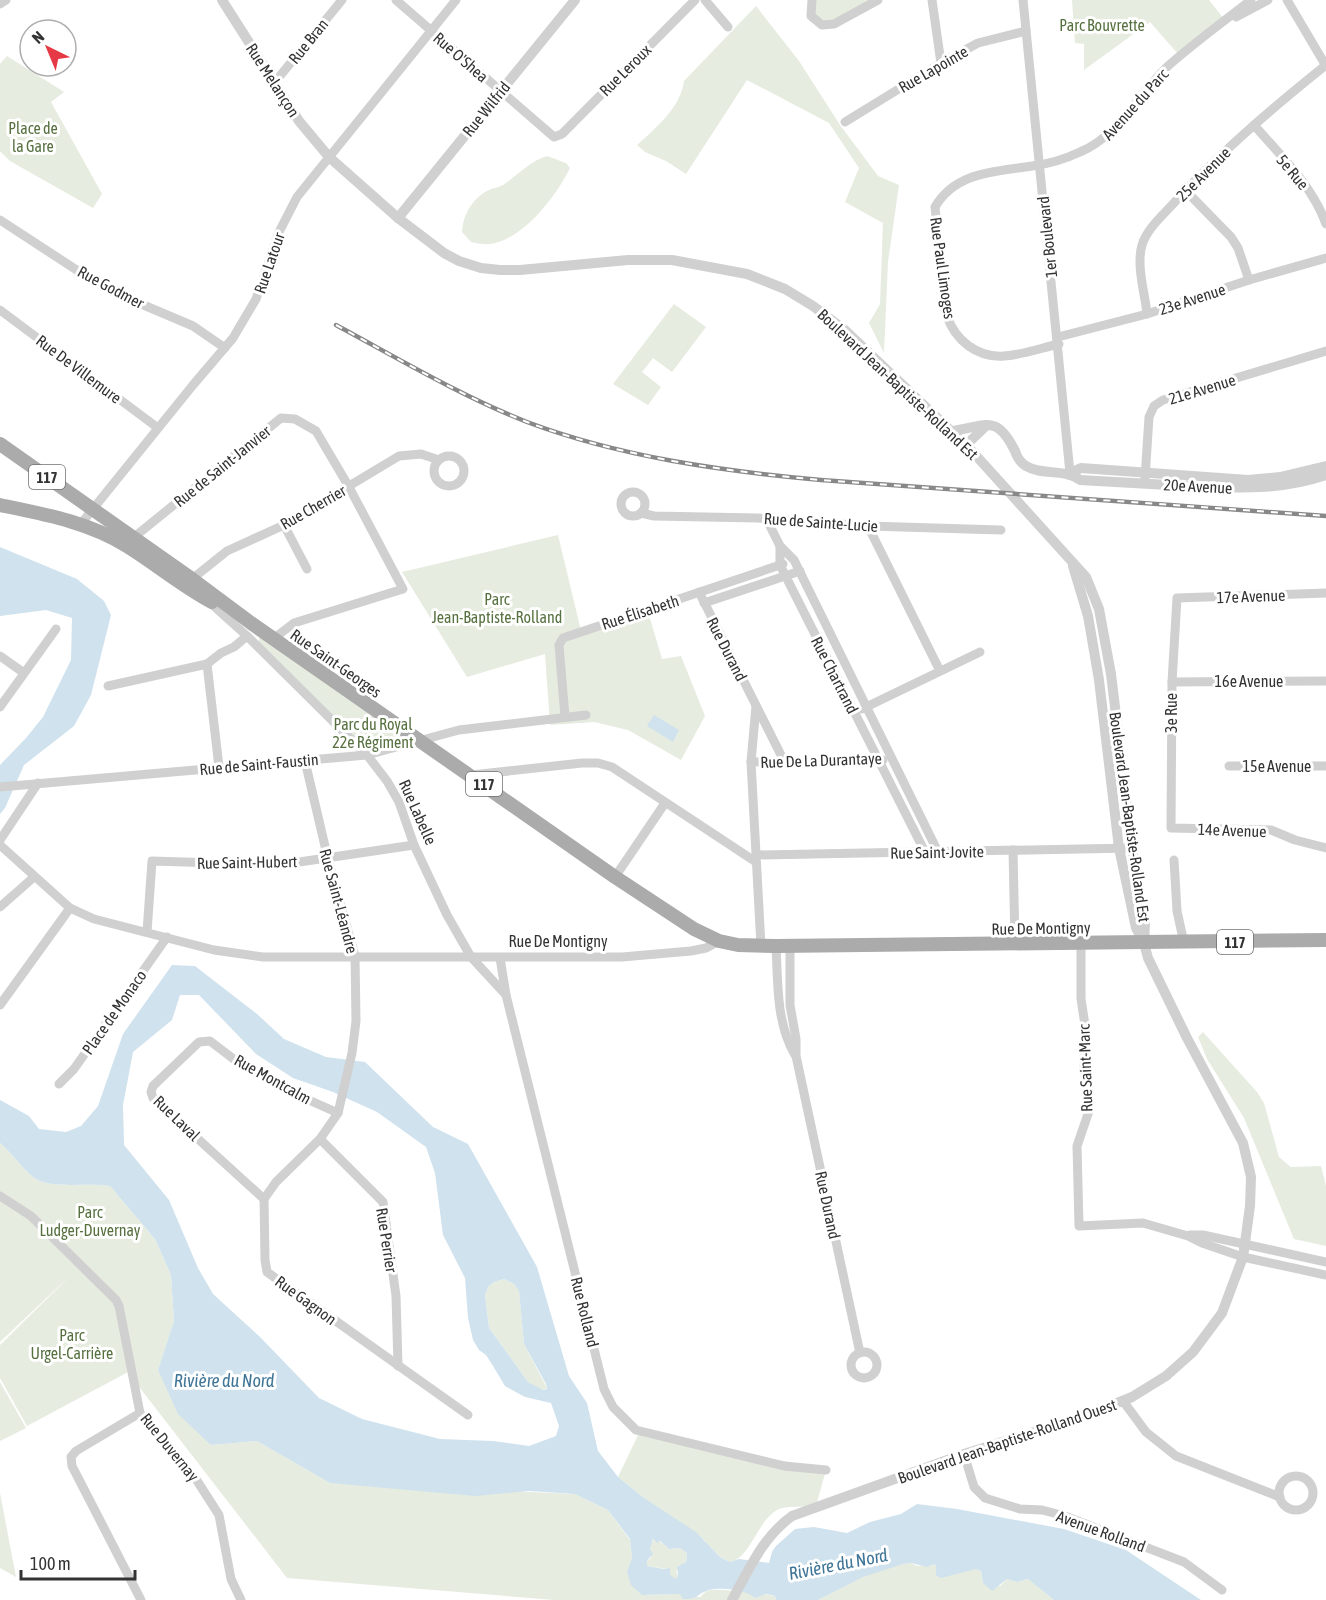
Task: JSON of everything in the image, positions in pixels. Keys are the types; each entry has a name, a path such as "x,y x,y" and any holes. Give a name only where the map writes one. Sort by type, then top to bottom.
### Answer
{"main road":[{"name":"Rue Saint-Georges","path":"0,444 192,579 249,630 273,639 615,876 694,929 719,941"},
{"path":"54,516 65,513 71,508 74,501 71,494"},
{"name":"Rue Labelle","path":"0,505 54,516 126,545 249,630"},
{"name":"117","path":"1144,944 1326,940"},
{"name":"Rue De Montigny","path":"719,941 761,946 1144,944"}],"street":[{"path":"0,4 6,0"},
{"name":"Rue Melançon","path":"222,0 304,127 329,158"},
{"name":"Rue Bran","path":"275,82 342,0"},
{"name":"Rue O'Shea","path":"396,0 554,137"},
{"name":"Rue Latour","path":"81,525 225,348 249,314 285,218 297,197 456,0"},
{"name":"Rue Wilfrid","path":"398,218 575,0"},
{"name":"Rue Leroux","path":"554,137 562,134 695,0"},
{"path":"705,0 728,27"},
{"path":"812,0 811,16 822,25 834,24 878,0"},
{"path":"932,0 941,63"},
{"name":"1er Boulevard","path":"1023,0 1070,473"},
{"name":"Avenue du Parc","path":"1040,165 1098,144 1111,133 1167,67 1251,0"},
{"name":"Avenue du Parc","path":"1220,24 1268,0"},
{"path":"1287,0 1326,65"},
{"name":"Rue Lapointe","path":"845,122 978,43 1026,32"},
{"name":"25e Avenue","path":"1147,314 1140,257 1150,230 1185,190 1254,124 1326,65"},
{"name":"5e Rue","path":"1254,124 1310,192 1320,206 1326,224"},
{"name":"Boulevard Jean-Baptiste-Rolland Est","path":"329,158 398,218 444,253 481,268 520,270 628,260 672,260 747,274 785,289 853,338 953,431 1013,494 1072,564 1086,577 1099,609 1111,674 1132,848 1145,924 1144,944"},
{"name":"Rue Paul Limoges","path":"1040,165 971,176 952,188 939,201 935,207 935,218 947,316 951,328 958,337 973,349 1005,357 1058,340"},
{"path":"1185,190 1231,237 1238,248 1249,280"},
{"name":"Rue Godmer","path":"0,220 95,282 193,326 225,348"},
{"name":"23e Avenue","path":"1058,340 1326,258"},
{"name":"Rue De Villemure","path":"0,310 158,428"},
{"name":"21e Avenue","path":"1145,478 1149,417 1154,406 1163,400 1326,351"},
{"name":"Rue de Saint-Janvier","path":"133,538 281,418 295,419 316,431 349,487"},
{"path":"953,431 987,424"},
{"path":"966,445 987,424"},
{"name":"20e Avenue","path":"987,424 997,426 1004,432 1021,462 1036,470 1070,473 1081,468 1145,478 1247,489 1282,486 1326,475"},
{"name":"Rue Cherrier","path":"192,579 226,551 284,525 399,456 410,453 421,454 439,460"},
{"name":"20e Avenue","path":"1145,478 1248,480 1280,477 1326,466"},
{"path":"273,639 294,623 403,590 349,487"},
{"name":"Rue de Sainte-Lucie","path":"641,513 654,516 766,518 868,526 1001,530"},
{"name":"Rue Chartrand","path":"766,518 780,546 794,560 800,571 938,852"},
{"path":"284,525 307,569"},
{"path":"868,526 940,671"},
{"name":"Rue Chartrand","path":"780,546 780,565 785,576 925,852"},
{"name":"Rue Élisabeth","path":"566,717 560,641 563,638 794,560"},
{"name":"Boulevard Jean-Baptiste-Rolland Est","path":"1072,564 1088,616 1098,676 1119,848 1136,928 1144,944"},
{"name":"Rue Élisabeth","path":"704,603 800,571"},
{"name":"Rue Durand","path":"699,592 784,761"},
{"name":"17e Avenue","path":"1177,598 1326,594"},
{"name":"3e Rue","path":"1171,828 1172,682 1177,598"},
{"path":"0,707 56,629"},
{"path":"108,686 207,664 221,653 234,647 249,630"},
{"name":"Rue Labelle","path":"249,630 367,755 387,781 399,802 414,845 447,915 471,957"},
{"path":"854,712 980,652"},
{"path":"0,656 24,673"},
{"path":"207,664 219,767"},
{"path":"1098,676 1111,674"},
{"name":"16e Avenue","path":"1172,682 1326,681"},
{"path":"756,706 751,762 761,946"},
{"name":"Rue de Saint-Faustin","path":"0,787 367,755 459,730 586,715"},
{"path":"1103,718 1116,717"},
{"name":"Rue De La Durantaye","path":"751,762 879,761 891,758"},
{"name":"Rue Saint-Léandre","path":"305,761 328,858 355,956 356,1021 352,1053 339,1108"},
{"path":"472,775 582,763 598,763 612,767 665,803 756,859"},
{"name":"15e Avenue","path":"1229,766 1326,766"},
{"path":"0,840 38,783"},
{"path":"899,802 910,795"},
{"path":"615,876 665,803"},
{"name":"14e Avenue","path":"1171,828 1271,830 1295,840 1326,848"},
{"name":"Rue De Montigny","path":"0,845 70,908 94,919 214,950 263,957 622,957 691,951 706,948 719,941"},
{"name":"Rue Saint-Hubert","path":"147,932 152,861 279,865 414,845"},
{"name":"Rue Saint-Jovite","path":"756,859 925,852 1132,848"},
{"path":"1012,850 1015,945"},
{"path":"1174,860 1177,910 1184,943"},
{"path":"0,907 34,877"},
{"path":"0,1005 70,908"},
{"name":"Place de Monaco","path":"59,1084 74,1069 167,937"},
{"name":"Rue Saint-Marc","path":"1081,943 1081,999 1085,1025 1084,1070 1089,1111 1077,1146 1079,1226 1143,1223 1188,1236"},
{"name":"Boulevard Jean-Baptiste-Rolland Ouest","path":"732,1600 756,1556 777,1527 792,1516 964,1454 1085,1416 1123,1401 1166,1376 1193,1352 1222,1313 1246,1244 1251,1177 1243,1143 1182,1028 1148,958 1144,944"},
{"name":"Rue Durand","path":"776,946 780,1008 787,1042 795,1056"},
{"name":"Rue Durand","path":"790,946 790,1005 796,1039 795,1056 860,1353"},
{"name":"Rue Rolland","path":"471,957 506,995"},
{"name":"Rue Rolland","path":"500,958 506,995 602,1378 613,1407 636,1430 784,1466 826,1470"},
{"name":"Rue Montcalm","path":"210,1041 244,1067 302,1097 339,1108"},
{"name":"Rue Laval","path":"210,1041 199,1042 153,1086 151,1092 153,1098 264,1199"},
{"path":"264,1199 276,1182 320,1139 339,1108"},
{"name":"Rue Perrier","path":"320,1139 383,1202 396,1296 398,1366"},
{"name":"Rue Duvernay","path":"0,1196 31,1216 116,1300 140,1413 194,1476 219,1515 231,1579 241,1600"},
{"name":"Rue Gagnon","path":"264,1199 267,1272 468,1415"},
{"path":"1188,1236 1203,1235 1326,1262"},
{"path":"1188,1236 1243,1257 1326,1275"},
{"path":"1123,1401 1146,1432 1176,1456 1280,1497"},
{"path":"140,1413 75,1451 71,1457 72,1466 141,1600"},
{"name":"Avenue Rolland","path":"964,1454 974,1486 985,1498 1020,1509 1042,1510 1065,1516 1184,1562 1222,1590"}],"green space":[{"path":"812,0 878,0 834,24 811,16"},
{"name":"Parc Bouvrette","path":"1072,0 1209,0 1224,19 1179,55 1150,22 1084,70 1084,44 1075,43"},
{"path":"756,6 799,61 840,125 878,176 899,185 888,262 884,353 869,323 880,304 883,223 845,202 859,168 829,123 747,80 686,174 666,161 645,152 637,145 659,125 673,108 682,91 684,81"},
{"name":"Place de la Gare","path":"7,56 18,63 18,78 42,78 64,92 51,102 102,194 93,208 10,161 0,151 0,64"},
{"path":"547,156 566,163 570,168 557,191 538,215 515,234 502,241 488,244 471,242 462,232 466,214 472,204 487,191 503,185 530,165"},
{"path":"674,304 706,327 672,372 653,358 642,372 661,387 648,405 613,384"},
{"name":"Parc Jean-Baptiste-Rolland","path":"558,535 582,635 649,615 662,659 681,656 705,716 681,760 628,730 594,722 550,725 545,654 467,677 402,572"},
{"name":"Parc du Royal 22e Régiment","path":"259,638 264,638 420,740 367,755 259,643"},
{"path":"1203,1032 1257,1092 1264,1103 1279,1157 1291,1167 1321,1166 1326,1186 1326,1246 1294,1239 1244,1118 1207,1059 1198,1037"},
{"path":"0,1143 33,1177 40,1181 59,1185 110,1186 155,1239 171,1275 174,1321 158,1370 211,1445 257,1441 330,1483 575,1494 608,1510 630,1540 632,1558 627,1573 642,1595 681,1594 700,1597 707,1591 720,1590 775,1596 776,1600 554,1600 287,1578 133,1379 130,1371 27,1426 0,1378 0,1345 74,1272 0,1342"},
{"path":"504,1279 514,1284 519,1291 524,1344 547,1388 543,1390 528,1382 489,1328 485,1295 488,1287"},
{"path":"0,1382 26,1428 0,1441"},
{"path":"640,1431 826,1470 816,1506 786,1507 774,1512 744,1553 738,1559 730,1562 720,1557 703,1539 618,1477"},
{"path":"0,1493 16,1577 0,1568"},
{"path":"655,1538 669,1549 680,1548 687,1553 686,1562 676,1571 678,1576 676,1580 671,1578 667,1569 647,1566 647,1561 651,1558 650,1545"},
{"path":"911,1563 917,1566 934,1564 963,1571 976,1569 981,1571 983,1583 1000,1586 1007,1579 1017,1582 1028,1579 1054,1600 818,1600 875,1572"}],"water":[{"path":"0,547 77,579 104,601 111,615 91,695 74,726 24,765 5,808 0,814 0,765 43,717 71,660 72,618 46,610 0,616"},
{"path":"654,715 679,730 673,742 647,726"},
{"name":"Rivière du Nord","path":"172,965 195,966 257,1014 284,1039 326,1057 365,1062 433,1127 468,1144 537,1267 569,1376 587,1403 598,1451 618,1477 644,1498 696,1532 720,1557 730,1562 739,1559 769,1563 776,1546 795,1529 814,1527 847,1533 870,1522 901,1514 917,1504 1064,1529 1126,1550 1201,1600 1054,1600 1028,1579 1017,1582 1007,1579 992,1591 983,1583 981,1571 976,1569 941,1578 936,1575 934,1564 927,1567 911,1563 863,1577 818,1600 776,1600 775,1596 766,1594 755,1598 740,1591 720,1589 709,1590 688,1599 683,1599 680,1594 642,1595 631,1585 627,1572 632,1558 630,1539 608,1510 575,1494 529,1491 475,1496 330,1483 257,1441 211,1445 178,1414 158,1370 174,1321 171,1275 155,1239 110,1186 59,1185 40,1181 33,1177 0,1143 0,1100 29,1116 39,1129 66,1132 81,1126 98,1106 123,1034","holes":["180,995 199,995 256,1054 293,1078 333,1092 377,1112 426,1147 435,1173 443,1235 465,1278 468,1318 473,1340 479,1350 486,1355 505,1386 525,1397 551,1403 559,1426 556,1436 529,1446 493,1441 440,1439 362,1419 319,1398 260,1337 213,1294 198,1268 169,1200 124,1145 123,1105 133,1052 172,1020","504,1279 514,1284 519,1291 524,1344 547,1389 543,1390 528,1382 489,1328 485,1295 488,1287","653,1539 658,1543 660,1541 669,1549 680,1548 687,1553 686,1562 677,1567 676,1579 670,1575 670,1568 647,1566 647,1561 653,1554 650,1549"]}],"railway":[{"path":"336,325 454,389 502,412 598,445 672,461 821,480 1326,516"}],"park label":[{"name":"Parc Ludger-Duvernay","path":"90,1221"},
{"name":"Parc Urgel-Carrière","path":"72,1344"}]}
